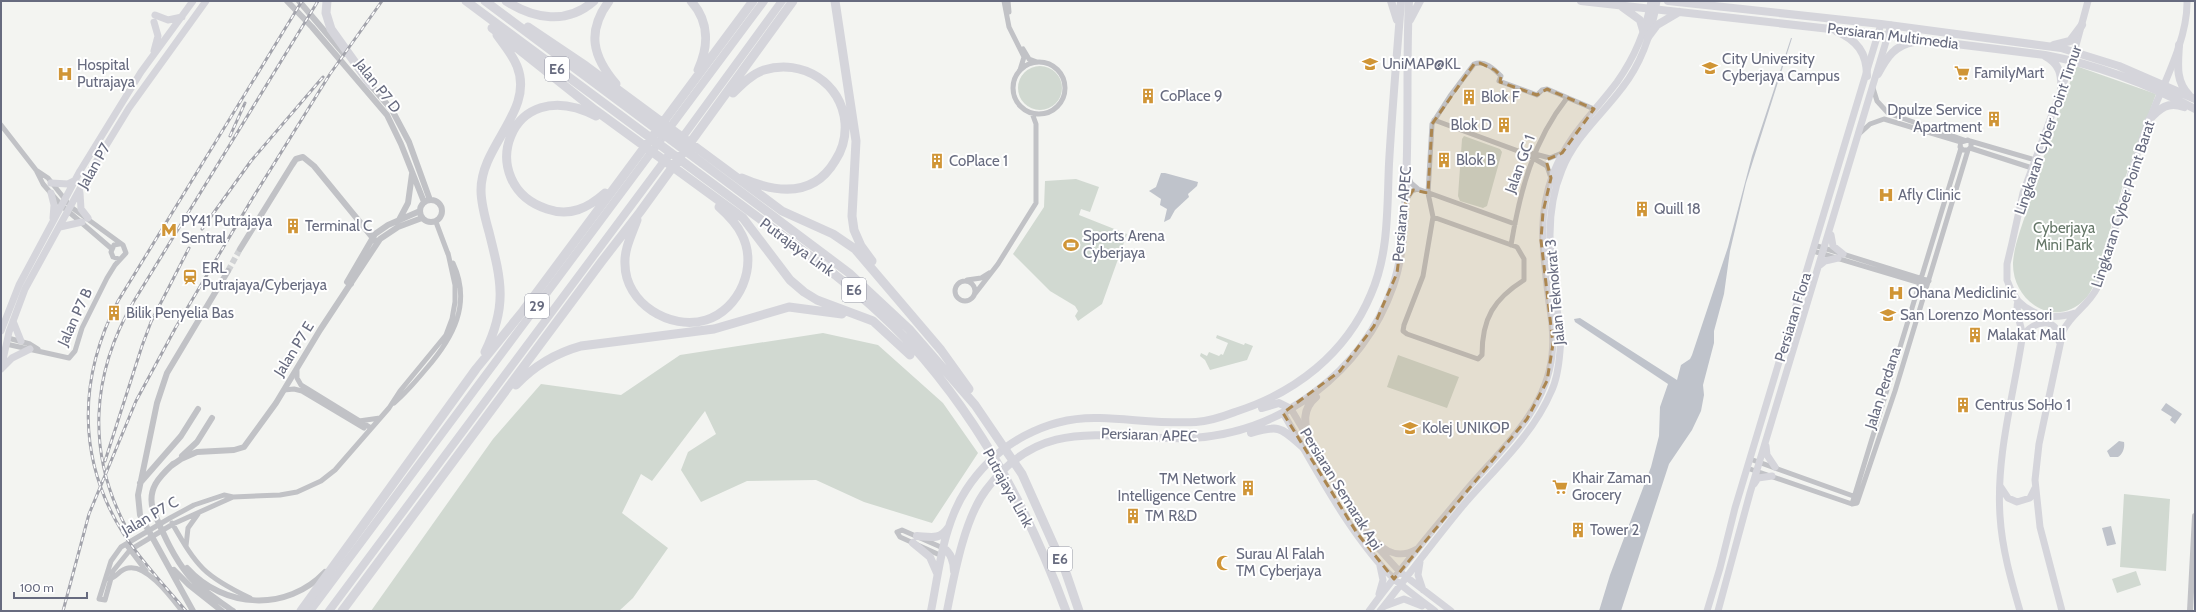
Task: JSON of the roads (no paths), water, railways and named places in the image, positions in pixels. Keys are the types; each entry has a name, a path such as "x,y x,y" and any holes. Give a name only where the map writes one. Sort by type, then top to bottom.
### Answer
{"highway":[{"path":"327,1 326,13 331,29 368,87"},
{"path":"466,1 490,26 569,89 746,221 784,274 797,286 817,300 873,322 910,355"},
{"name":"Putrajaya Link","path":"466,1 647,136 698,168 798,235 866,287 928,349 992,428 1022,474 1065,570 1079,611"},
{"name":"Putrajaya Link","path":"485,1 652,128 698,168 852,288 894,328 930,367 982,440 1009,486 1053,575 1066,611"},
{"path":"506,1 523,11 550,17 574,14 594,1"},
{"path":"609,1 596,24 594,41 604,70 623,93"},
{"path":"690,87 702,61 706,41 701,15 691,1"},
{"path":"301,611 356,532 476,369 523,311 753,1"},
{"path":"342,611 602,260 640,212 793,1"},
{"path":"835,1 856,141 852,216 854,230 867,254 968,388 992,428"},
{"path":"507,18 523,24 623,93 742,183 782,211 833,234 851,247 924,329"},
{"path":"476,369 496,327 501,294 499,270 481,198 482,180 491,152 516,109 521,85 517,67 512,57 490,26"},
{"path":"717,107 750,78 763,70 779,67 795,67 811,73 824,81 834,92 842,106 845,132 842,149 827,173 813,183 796,189 775,189 758,185 726,171"},
{"path":"617,183 586,207 567,212 553,211 540,206 519,191 513,183 508,166 507,151 511,135 520,121 532,111 544,106 555,104 577,107 622,130"},
{"path":"640,212 627,246 625,258 626,275 630,287 643,303 661,316 679,321 707,320 720,313 737,296 744,282 748,265 748,251 743,235 735,223 708,193"},
{"path":"482,424 523,378 547,360 566,350 612,341 714,329 789,307 859,318 878,329 910,355 930,367"}],"main road":[{"name":"Jalan P7","path":"1,331 3,320 19,285 76,180 141,72 193,1"},
{"name":"Jalan P7","path":"1,370 4,340 25,289 80,190 129,108 206,1"},
{"path":"196,15 212,1"},
{"name":"29","path":"310,611 764,1"},
{"name":"29","path":"329,611 782,1"},
{"path":"1391,1 1399,30"},
{"name":"Persiaran APEC","path":"931,611 950,525 966,490 988,462 1012,443 1041,428 1064,421 1088,418 1180,422 1215,419 1269,399 1297,384 1321,365 1337,349 1360,318 1371,294 1381,262 1387,223 1401,1"},
{"name":"Persiaran APEC","path":"947,611 965,538 976,507 994,480 1019,458 1047,443 1069,436 1095,434 1202,437 1243,430 1287,411 1328,382 1350,362 1374,326 1389,298 1400,260 1406,201 1409,1"},
{"path":"1408,29 1412,15 1420,1"},
{"name":"Persiaran Multimedia","path":"1581,1 1618,5 1654,5 1679,12 1828,28 2041,54 2072,60 2193,98"},
{"name":"Persiaran Multimedia","path":"1668,1 1881,24 2075,51 2119,66 2162,88 2195,109"},
{"name":"Lingkaran Cyber Point Timur","path":"2020,611 2002,535 1999,485 2006,423 2022,337 2017,310 2018,301 2011,290 2006,272 2024,193 2075,51 2088,1"},
{"name":"Lingkaran Cyber Point Barat","path":"2062,611 2040,527 2035,480 2039,444 2057,355 2066,324 2089,303 2097,288 2123,198 2149,120 2180,45 2186,24 2187,1"},
{"path":"1618,5 1636,16 1641,22 1646,33 1679,12"},
{"name":"Jalan Teknokrat 3","path":"1381,610 1424,554 1518,442 1542,411 1552,391 1561,342 1549,235 1552,203 1557,182 1568,157 1580,138 1630,77 1646,33 1654,5"},
{"path":"155,14 168,20 182,17"},
{"path":"141,72 152,56 157,42 158,36 154,22"},
{"name":"Persiaran Flora","path":"1707,611 1750,459 1881,24"},
{"path":"2046,46 2059,45 2070,41 2082,25"},
{"name":"Persiaran Flora","path":"1718,611 1756,472 1874,88 1891,26"},
{"path":"1828,28 1850,38 1860,48 1865,61 1866,76"},
{"name":"Jalan Teknokrat 3","path":"1369,611 1420,547 1516,433 1534,409 1547,382 1552,355 1552,322 1541,233 1545,200 1551,178 1562,153 1577,129 1622,75 1646,33"},
{"path":"1878,74 1888,56 1899,46 1906,43 1935,41"},
{"path":"2180,45 2178,72 2182,86 2193,98"},
{"path":"2041,54 2055,63 2060,70 2060,90"},
{"path":"2149,120 2160,108 2167,105 2176,105 2195,113"},
{"path":"51,183 68,184 76,180"},
{"path":"60,227 85,220 81,208 80,190"},
{"path":"51,193 54,211 53,222"},
{"path":"1820,265 1825,260 1840,256 1833,246 1831,229"},
{"path":"2018,301 2035,314 2048,317 2065,316 2079,312"},
{"path":"13,320 20,341"},
{"path":"2022,337 2027,329 2035,324 2043,323 2051,325 2056,330 2059,338 2057,355"},
{"path":"1,370 12,358 30,349"},
{"path":"1283,404 1289,395 1308,381 1321,365"},
{"path":"1309,439 1305,425 1305,412 1308,405 1328,382"},
{"path":"1215,419 1241,416 1274,403 1283,404"},
{"path":"1283,404 1287,411"},
{"name":"Persiaran Semarak Api","path":"1287,411 1309,439 1362,525 1380,550 1406,578 1451,611"},
{"name":"Persiaran Semarak Api","path":"1287,411 1304,448 1357,533 1378,562 1394,579 1435,611"},
{"path":"1202,437 1231,436 1270,427 1277,427 1284,430 1304,448"},
{"path":"1765,444 1767,455 1775,467"},
{"path":"1750,493 1758,478 1772,476"},
{"path":"1999,485 2008,498 2017,502 2022,502 2030,498 2033,493 2035,480"},
{"path":"915,539 943,535 950,525"},
{"path":"1362,525 1381,546 1390,552 1406,553 1420,547"},
{"path":"954,578 954,565 945,553 958,549 965,538"},
{"path":"915,539 930,556 938,576"},
{"path":"1424,554 1419,565 1418,575 1425,593"},
{"path":"1376,602 1383,580 1378,562"},
{"path":"1381,610 1394,601 1404,599 1415,602 1430,611"}],"street":[{"name":"Jalan P7 D","path":"287,1 396,117 409,142 427,201"},
{"name":"Jalan P7 D","path":"299,1 368,87 387,115 427,201"},
{"path":"1004,1 1009,28 1024,57 1022,68 1017,76 1014,88 1016,100 1021,106 1032,113 1040,114 1052,111 1063,99 1065,89 1064,80 1060,72 1051,66 1032,61 1026,55 1013,28 1008,1"},
{"path":"1017,76 1029,65 1041,63"},
{"path":"1433,217 1511,245 1522,252 1525,276 1524,280 1508,290 1494,305 1484,329 1481,358 1474,358 1407,334 1404,331 1404,325 1423,276 1433,217 1428,193 1431,129 1434,120 1474,64 1478,63 1495,70 1501,76 1499,81 1537,95 1545,89 1594,109"},
{"path":"1874,88 1877,101 1888,113 1962,143 1969,149 2032,168"},
{"name":"Jalan GC 1","path":"1511,245 1519,197 1532,158 1553,116 1568,98"},
{"path":"998,264 981,278 966,280 957,284 955,290 956,296 964,301 971,299 998,264 1036,203 1036,124 1032,113"},
{"path":"1036,124 1040,114"},
{"path":"1860,134 1870,124 1884,119 1962,143 1970,141 2035,160"},
{"path":"1434,120 1526,154 1547,166 1551,178"},
{"path":"1,125 36,170 51,183 63,203"},
{"name":"Jalan Perdana","path":"1859,498 1895,391 1969,149 1970,141"},
{"name":"Jalan Perdana","path":"1852,504 1962,143"},
{"path":"1526,154 1534,153 1550,158 1562,153"},
{"path":"240,249 296,159 303,157 314,166 377,243"},
{"path":"399,220 408,203 412,169"},
{"path":"36,170 43,184 51,193 70,209 119,244 112,249"},
{"path":"1407,172 1411,183 1416,190"},
{"path":"1406,201 1411,192 1416,190 1515,224"},
{"path":"1946,195 1953,198"},
{"path":"427,201 437,201 442,207 442,214 436,222 428,222 421,215 427,201"},
{"path":"1941,212 1948,214"},
{"name":"Jalan P7 E","path":"349,283 372,238 379,230 399,220 421,215"},
{"name":"Jalan P7 E","path":"171,466 181,459 197,452 240,449 256,432 297,371 349,283 377,243 389,231 421,215"},
{"path":"85,220 112,249 112,255 119,259"},
{"name":"Jalan P7 C","path":"108,578 116,553 126,543 206,500 224,495 232,497 280,495 307,488 335,470 389,408 405,394 440,353 458,320 461,288 458,274 436,222"},
{"path":"1932,240 1940,242"},
{"name":"Jalan P7 B","path":"4,340 30,349 66,358 72,354 82,328 104,283 119,259 124,257 126,251 123,245 119,244"},
{"path":"1814,248 1928,283"},
{"path":"193,611 140,515 138,507 139,484 157,403 168,373 228,271"},
{"path":"966,280 973,284 975,290 974,295"},
{"name":"Jalan P7 B","path":"4,340 20,341 38,350"},
{"path":"297,371 297,378 301,385 370,430"},
{"path":"284,390 294,389 302,391 359,422 380,418"},
{"path":"139,484 181,436 198,410"},
{"path":"212,418 197,442 162,474 153,486 151,503 153,510 182,568 196,584 233,611"},
{"path":"359,422 362,438"},
{"path":"1748,468 1852,504 1857,503 1859,498 1750,459"},
{"name":"Jalan P7 C","path":"108,578 117,564 130,550 173,524 232,497"},
{"path":"189,552 186,540 188,528 194,517 202,511"},
{"path":"2190,611 2195,516"},
{"path":"170,518 189,552 201,568 215,580 259,603"},
{"path":"174,554 207,586 238,599 259,603 291,597 310,586 324,574 356,532"},
{"path":"915,539 945,553"},
{"path":"915,539 945,553"},
{"path":"126,543 152,577 182,611"},
{"path":"163,556 189,585 222,611"},
{"path":"108,578 122,570 133,567 142,569 152,577"}],"tunnel":[{"path":"228,271 240,249"}],"railway":[{"path":"186,611 145,563 123,533 108,505 97,476 91,447 88,418 90,389 95,359 105,330 118,301 302,1"},
{"path":"127,529 114,500 105,472 100,443 99,414 102,385 109,357 120,329 134,301 318,1"},
{"path":"63,611 89,514 136,401 176,327 252,199 330,74 382,1"},
{"path":"202,229 251,161 323,77"},
{"path":"230,136 245,103"},
{"path":"105,461 151,322 189,248"}],"place":[{"name":"UniMAP@KL","path":"1370,64"},
{"name":"City University Cyberjaya Campus","path":"1710,68"},
{"name":"FamilyMart","path":"1962,73"},
{"name":"Hospital Putrajaya","path":"65,74"},
{"name":"CoPlace 9","path":"1148,96"},
{"name":"Blok F","path":"1469,97"},
{"name":"Dpulze Service Apartment","path":"1994,119"},
{"name":"Blok D","path":"1504,125"},
{"name":"Blok B","path":"1444,160"},
{"name":"CoPlace 1","path":"937,161"},
{"name":"Afly Clinic","path":"1886,195"},
{"name":"Quill 18","path":"1642,209"},
{"name":"Terminal C","path":"293,226"},
{"name":"PY41 Putrajaya Sentral","path":"169,230"},
{"name":"Sports Arena Cyberjaya","path":"1071,245"},
{"name":"ERL Putrajaya/Cyberjaya","path":"190,277"},
{"name":"Ohana Mediclinic","path":"1896,293"},
{"name":"Bilik Penyelia Bas","path":"114,313"},
{"name":"San Lorenzo Montessori","path":"1888,315"},
{"name":"Malakat Mall","path":"1975,335"},
{"name":"Centrus SoHo 1","path":"1963,405"},
{"name":"Kolej UNIKOP","path":"1410,428"},
{"name":"Khair Zaman Grocery","path":"1560,487"},
{"name":"TM Network Intelligence Centre","path":"1248,488"},
{"name":"TM R&D","path":"1133,516"},
{"name":"Tower 2","path":"1578,530"},
{"name":"Surau Al Falah TM Cyberjaya","path":"1224,563"}],"park label":[{"name":"Cyberjaya Mini Park","path":"2064,236"}]}
